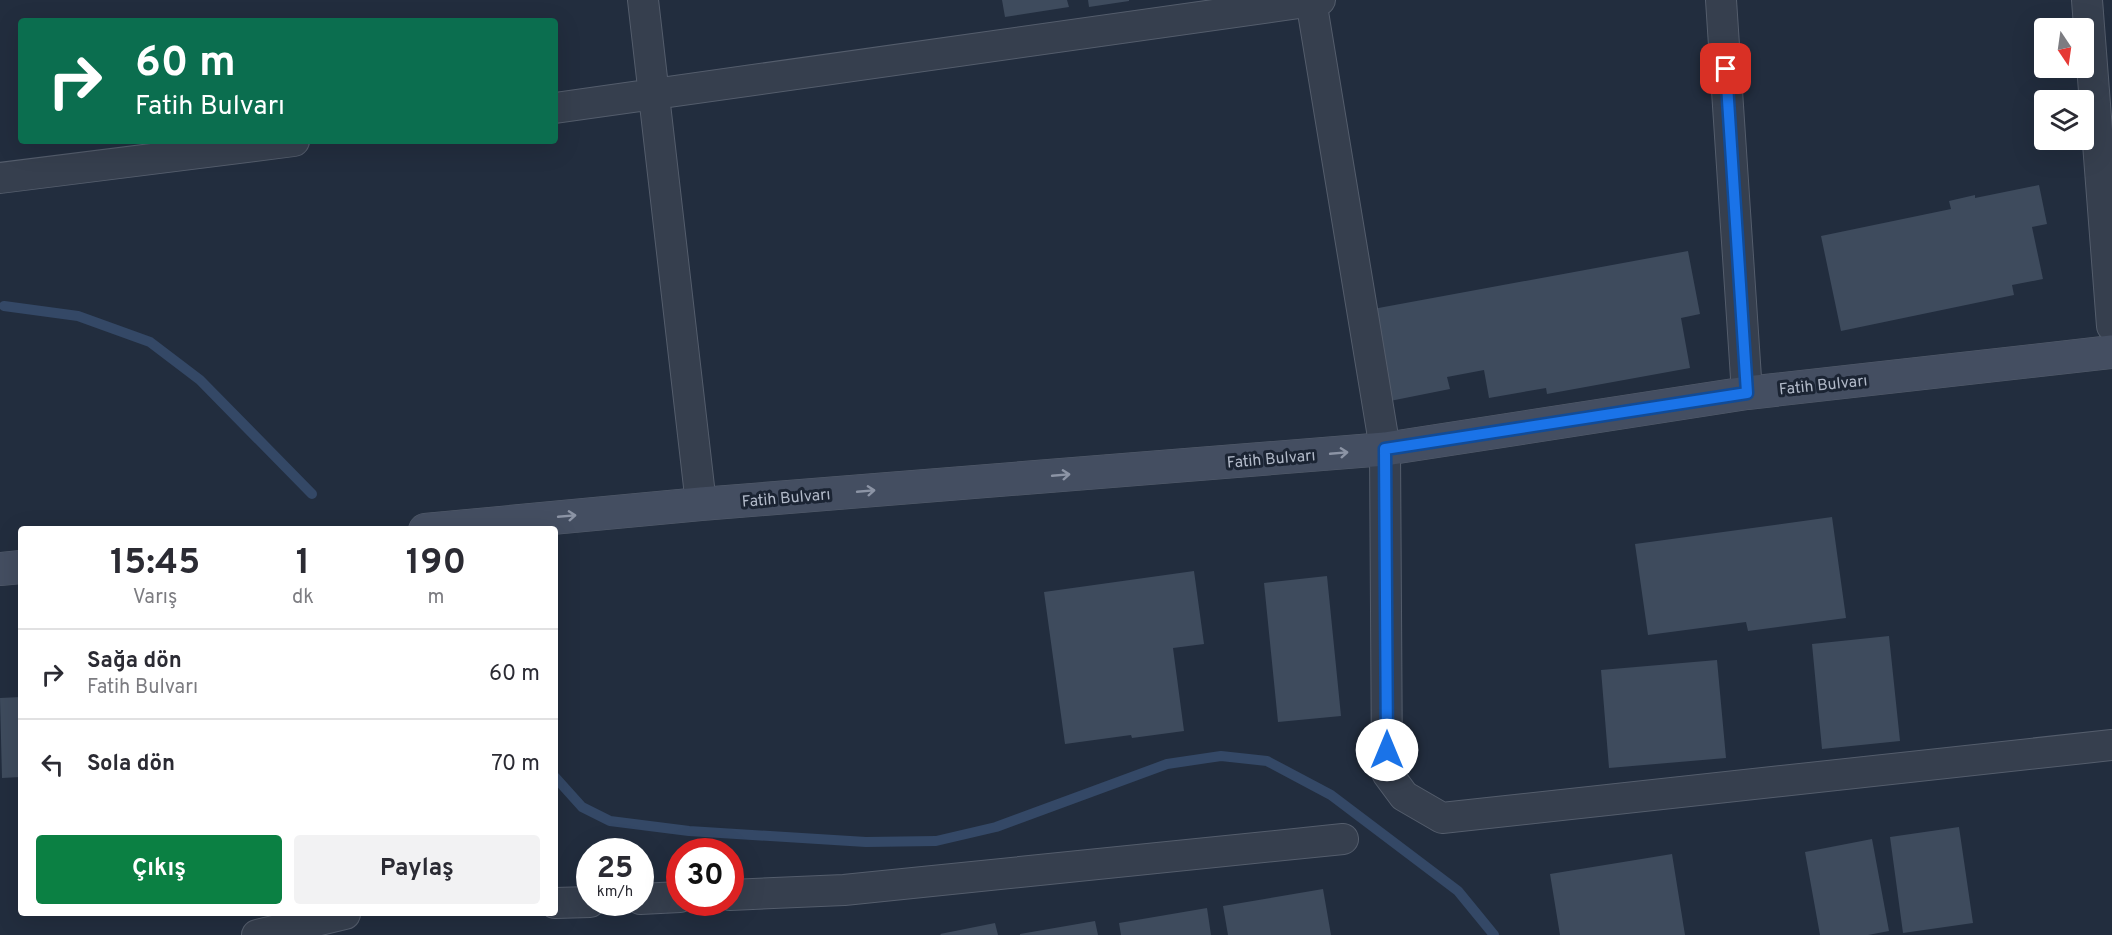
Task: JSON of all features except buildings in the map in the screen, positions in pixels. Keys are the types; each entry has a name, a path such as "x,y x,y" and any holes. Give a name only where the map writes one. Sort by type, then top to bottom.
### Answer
{"main road":[{"name":"Fatih Bulvarı","path":"468,526 702,504 1385,449 1747,393 2112,352"},
{"path":"0,568 18,567"}],"street":[{"path":"643,0 702,504"},
{"path":"558,108 1314,0 1385,449 1387,773 1404,796 1442,818 2112,745"},
{"path":"1721,0 1747,393"},
{"path":"2087,0 2112,326"},
{"path":"0,178 270,144"},
{"path":"744,894 844,890 1343,839"},
{"path":"558,903 576,902"},
{"path":"257,935 337,916"}],"waterway":[{"path":"4,306 78,316 150,342 200,380 312,494"},
{"path":"558,780 582,807 610,821 689,831 866,842 936,841 996,827 1167,764 1221,756 1267,761 1331,795 1458,891 1494,935"}],"route":[{"path":"1387,750 1385,449 1747,393 1726,69"}]}
